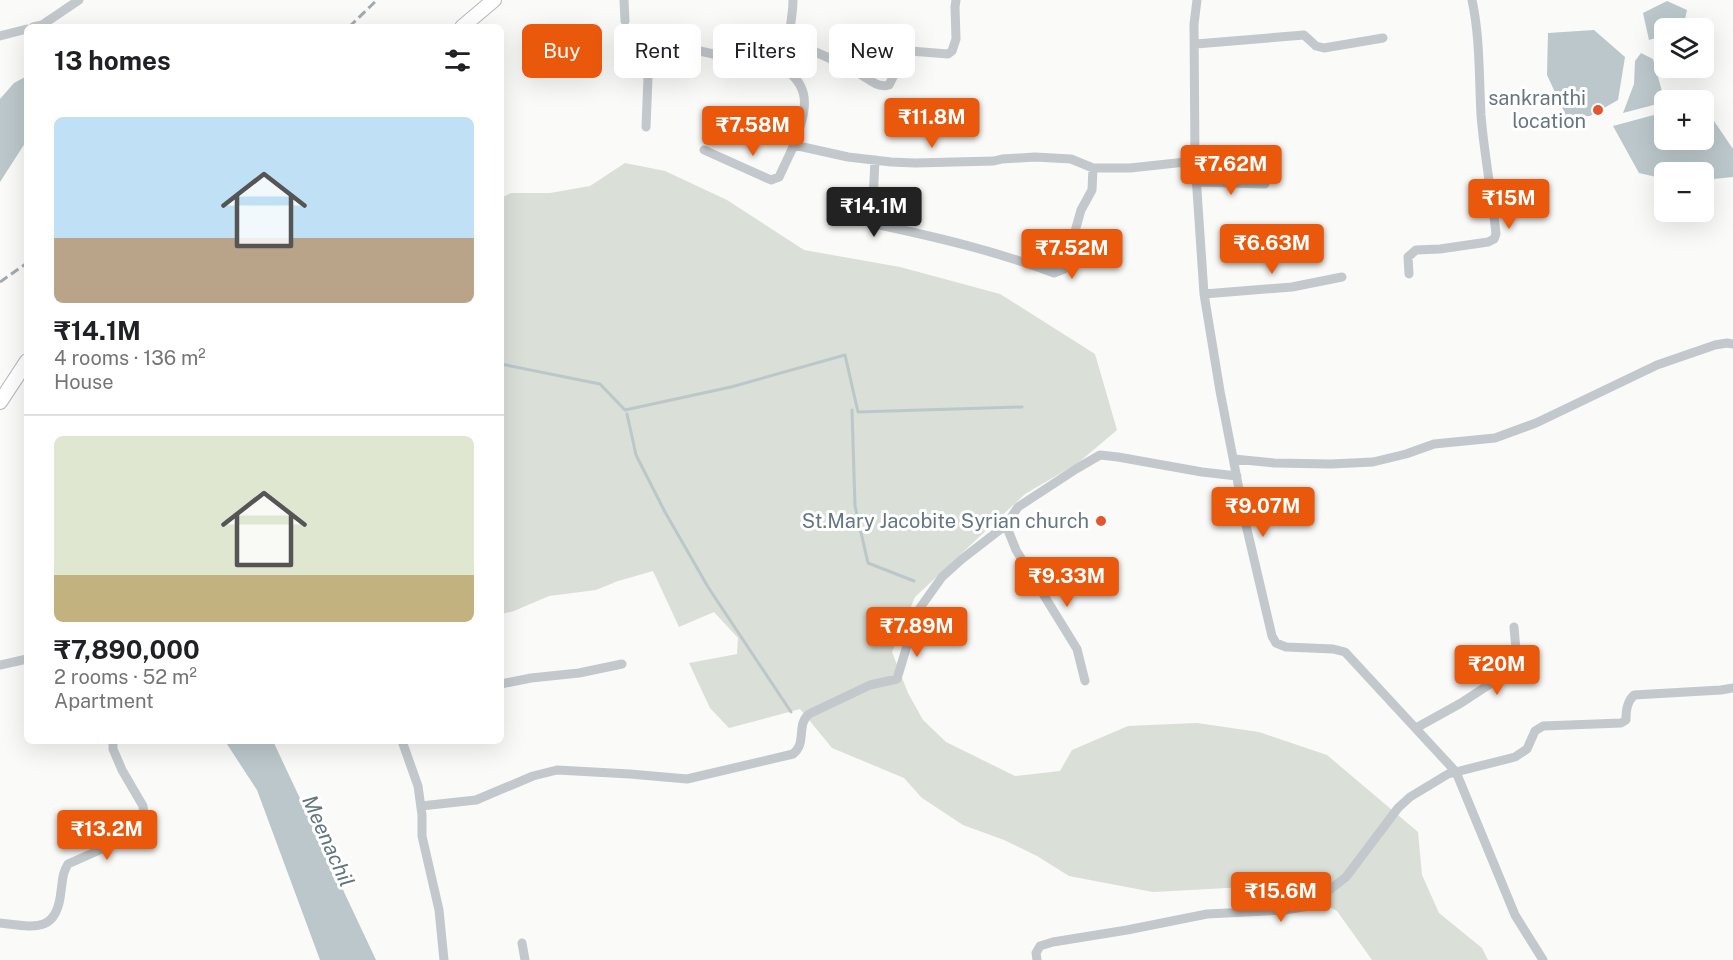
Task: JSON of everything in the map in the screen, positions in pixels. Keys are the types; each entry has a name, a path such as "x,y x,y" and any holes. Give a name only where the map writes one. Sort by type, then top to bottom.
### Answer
{"main road":[{"path":"466,24 494,0"},
{"path":"0,402 24,366"}],"street":[{"path":"43,24 79,0"},
{"path":"624,0 625,21"},
{"path":"791,24 793,0"},
{"path":"817,53 885,87 889,85 905,53 910,51 948,54 952,51 956,39 956,0"},
{"path":"1197,0 1194,24 1196,44 1195,161 1204,294 1246,525 1272,636 1276,643 1286,647 1333,649 1345,652 1456,772 1515,915 1543,960"},
{"path":"1409,274 1408,257 1416,250 1488,242 1494,239 1496,234 1481,118 1476,19 1472,0"},
{"path":"0,36 24,30"},
{"path":"1196,44 1304,35 1316,46 1324,48 1383,38"},
{"path":"646,127 649,52 700,51 713,54"},
{"path":"704,150 771,180 779,177 794,145 805,107 804,92 796,78"},
{"path":"794,145 848,157 915,163 994,161 1035,157 1071,159 1093,168 1130,168 1195,161"},
{"path":"875,160 872,221 875,224 962,244 1054,273 1064,269 1081,210 1092,190 1093,168"},
{"path":"1198,182 1265,184"},
{"path":"1204,294 1293,287 1342,277"},
{"path":"1234,459 1297,463 1373,462 1434,444 1495,438 1536,423 1657,365 1715,345 1733,344"},
{"path":"421,806 476,800 533,776 557,770 687,779 793,754 800,745 803,721 809,714 870,685 897,679 917,612 942,578 962,559 1006,525 1018,507 1076,469 1100,455 1237,476"},
{"path":"1006,525 1016,550 1077,650 1085,681"},
{"path":"1416,728 1461,703 1516,667 1518,662 1514,627"},
{"path":"0,665 24,660"},
{"path":"504,683 579,673 622,664"},
{"path":"1037,960 1036,953 1040,946 1053,942 1207,914 1285,910 1309,906 1346,877 1404,802 1419,791 1456,772 1515,757 1527,749 1535,731 1544,726 1621,723 1626,720 1626,708 1634,695 1733,688"},
{"path":"0,923 44,926 56,914 63,872 68,864 138,833 145,825 143,806 122,770 113,744"},
{"path":"403,744 414,771 421,806 422,836 439,910 444,960"},
{"path":"522,943 525,960"}],"shaded area":[{"path":"1667,1 1687,10 1685,18 1654,18 1654,38 1649,40 1643,13"},
{"path":"1594,30 1625,57 1618,100 1590,116 1567,118 1547,75 1548,33"},
{"path":"1641,53 1653,59 1654,78 1658,78 1662,90 1654,90 1654,105 1623,113 1634,84 1635,61"},
{"path":"24,78 24,145 0,182 0,99 14,83"},
{"path":"1654,115 1654,150 1714,150 1714,121 1733,149 1733,177 1714,179 1714,162 1654,162 1654,176 1639,173 1613,126"},
{"path":"625,163 665,171 727,200 804,250 900,267 1000,294 1095,354 1117,430 1078,463 1025,494 915,597 892,652 908,693 923,720 946,742 1015,776 1060,771 1072,750 1128,726 1197,723 1259,732 1327,755 1418,832 1422,875 1439,913 1482,948 1488,960 1372,960 1337,911 1293,888 1245,887 1153,892 1069,876 1037,856 1004,840 963,825 922,798 904,778 832,748 800,709 729,728 710,708 689,663 737,654 738,638 714,612 679,627 653,571 596,590 549,596 504,613 504,196 511,193 550,193 590,186"},
{"path":"227,744 274,744 376,960 320,960 257,790"}],"waterway":[{"path":"504,365 600,384 625,410 731,387 845,355 858,412 1022,407"},
{"path":"852,410 855,506 868,563 914,581"},
{"path":"627,414 636,455 665,512 708,587 791,712"}],"railway":[{"path":"352,24 377,0"},
{"path":"0,282 24,265"}],"place":[{"name":"sankranthi location","path":"1598,110"},
{"name":"St.Mary Jacobite Syrian church","path":"1101,521"}],"water label":[{"name":"Meenachil","path":"328,841"}]}
